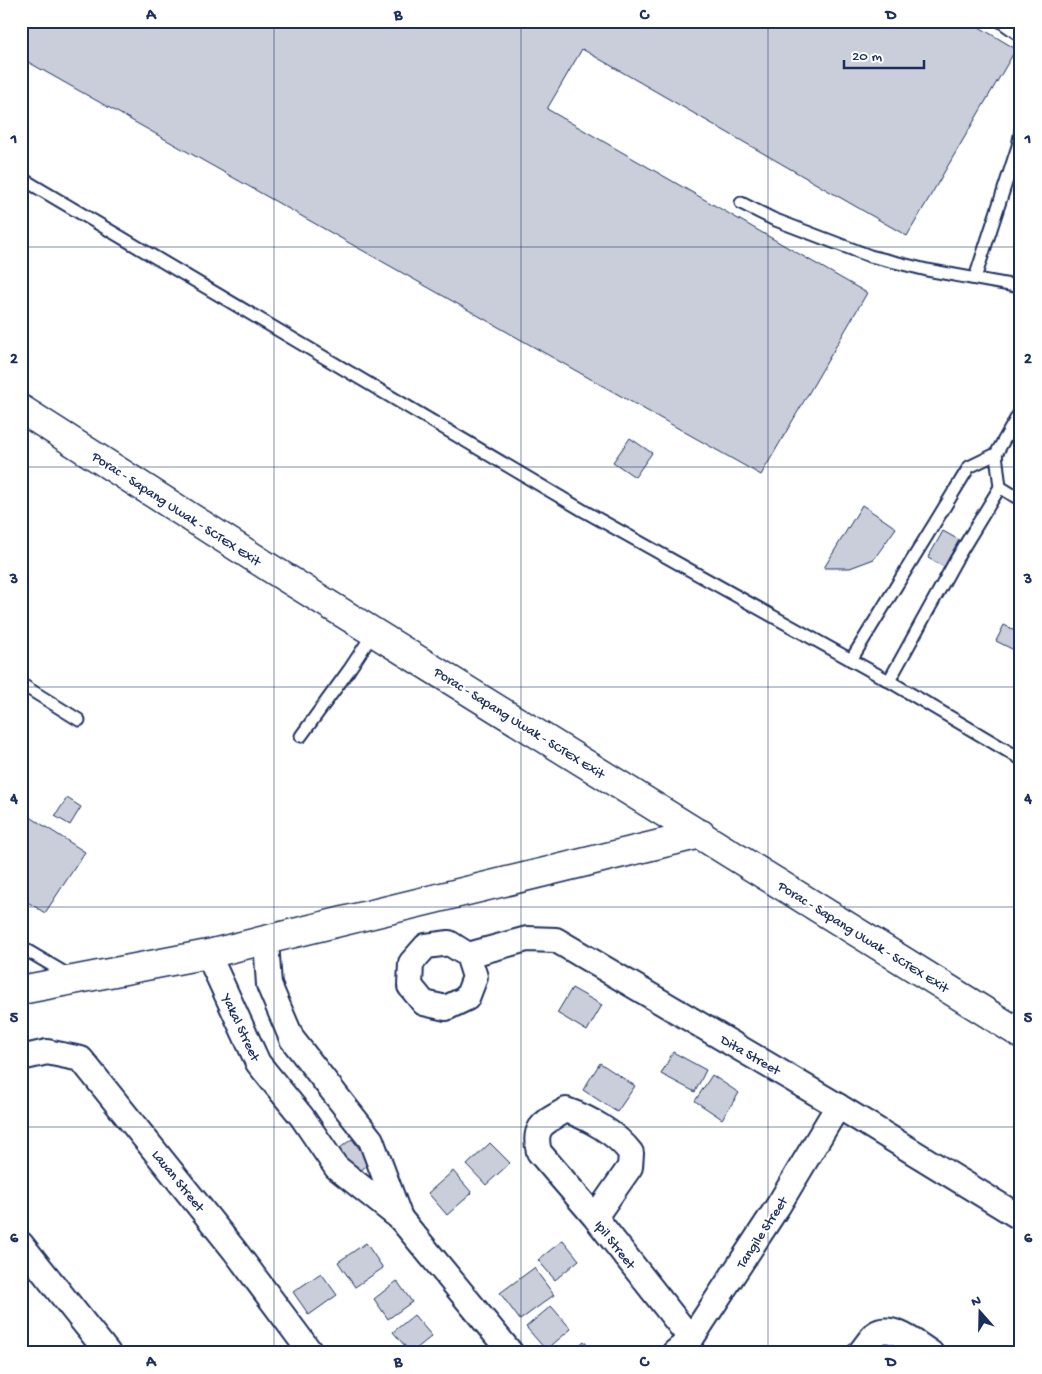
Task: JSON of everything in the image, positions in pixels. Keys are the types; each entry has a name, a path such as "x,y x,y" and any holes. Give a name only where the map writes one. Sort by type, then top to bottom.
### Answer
{"main road":[{"name":"Porac - Sapang Uwak - SCTEX Exit","path":"21,409 374,632 1021,1034"},
{"path":"21,990 266,941 701,834"}],"street":[{"name":"Dita Street","path":"468,955 527,939 556,940 838,1106 1021,1218"},
{"name":"Yakal Street","path":"266,941 270,985 292,1039 372,1140 400,1218"},
{"name":"Yakal Street","path":"208,954 258,1062 302,1117 336,1167 400,1218 511,1353"},
{"name":"Lauan Street","path":"21,1058 47,1052 81,1059 235,1251 311,1353"},
{"path":"302,1117 333,1093"},
{"name":"Tangile Street","path":"683,1346 778,1206 838,1106"},
{"name":"Ipil Street","path":"596,1217 630,1167 631,1153 623,1142 578,1114 566,1110 542,1125 536,1140 539,1152 596,1217 683,1346"},
{"path":"21,1244 108,1353"},
{"path":"860,1353 875,1334 884,1330 896,1332 931,1353"}],"lane":[{"path":"1000,21 1021,36"},
{"path":"975,278 1018,146 1021,130"},
{"path":"21,178 584,512 889,681 1021,759"},
{"path":"741,203 773,219 870,256 927,270 1021,287"},
{"path":"851,660 969,467 996,454 1021,410"},
{"path":"889,681 957,558 1000,487 996,454"},
{"path":"1000,487 1021,500"},
{"path":"301,736 374,632"},
{"path":"21,684 79,720"},
{"path":"21,947 78,980"}],"building":[{"path":"21,21 969,21 1016,49 907,236 582,49 547,109 867,293 761,475 21,58"},
{"path":"630,438 652,453 635,477 613,462"},
{"path":"862,505 896,528 874,559 850,568 824,568"},
{"path":"943,531 959,540 944,567 928,558"},
{"path":"1004,625 1021,633 1021,646 1018,652 996,641"},
{"path":"67,798 81,807 70,825 55,816"},
{"path":"21,811 85,852 45,913 21,898"},
{"path":"572,988 602,1005 587,1031 557,1013"},
{"path":"673,1052 706,1070 695,1092 661,1074"},
{"path":"600,1063 635,1086 617,1112 583,1090"},
{"path":"712,1075 739,1093 722,1119 695,1101"},
{"path":"352,1139 370,1163 355,1175 336,1151"},
{"path":"490,1143 510,1163 486,1185 467,1165"},
{"path":"453,1171 472,1193 447,1215 428,1193"},
{"path":"563,1240 579,1260 555,1280 538,1260"},
{"path":"366,1243 383,1268 355,1287 338,1262"},
{"path":"534,1268 554,1295 520,1320 500,1293"},
{"path":"321,1273 337,1295 309,1315 293,1292"},
{"path":"397,1281 412,1302 388,1319 374,1299"},
{"path":"551,1306 571,1329 546,1350 526,1327"},
{"path":"414,1315 432,1336 411,1353 393,1332"},
{"path":"584,1341 593,1353 570,1353"}]}
